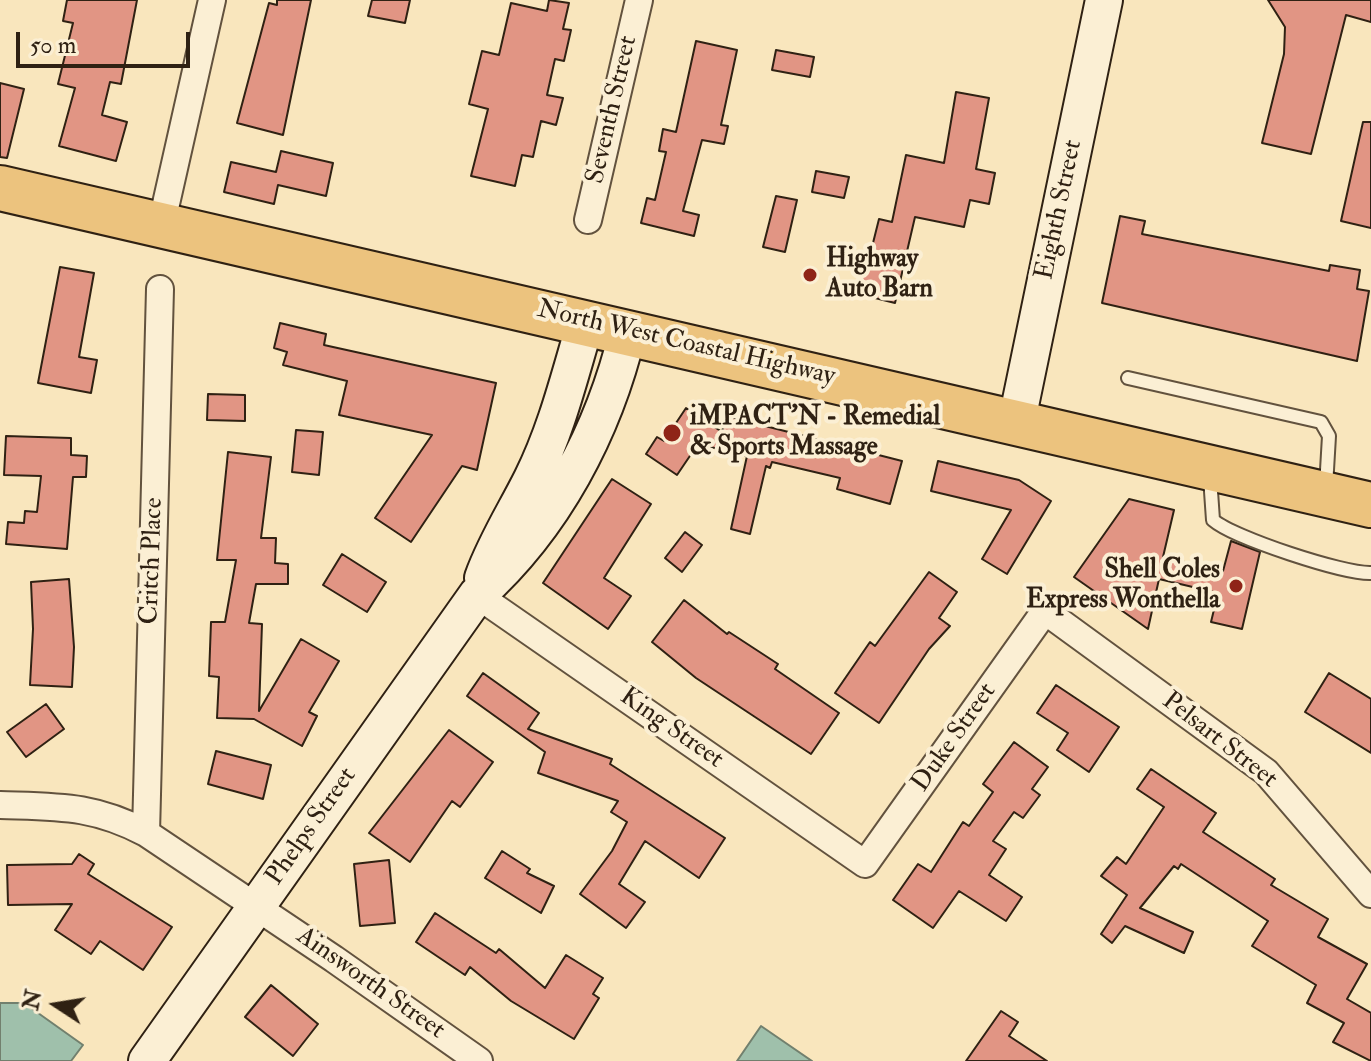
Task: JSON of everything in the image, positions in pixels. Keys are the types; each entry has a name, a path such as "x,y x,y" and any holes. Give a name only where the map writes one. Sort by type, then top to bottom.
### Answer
{"highway":[{"name":"North West Coastal Highway","path":"0,188 1017,420 1371,505"}],"main road":[{"name":"Eighth Street","path":"1017,420 1104,0"},
{"name":"Phelps Street","path":"477,595 496,541 533,478 559,411 586,321"},
{"name":"Phelps Street","path":"147,1061 477,595 503,572 527,540 592,442 610,398 628,331"}],"street":[{"path":"161,226 212,0"},
{"name":"Seventh Street","path":"588,220 639,0"},
{"name":"Critch Place","path":"146,833 160,289"},
{"name":"King Street","path":"477,595 865,864"},
{"name":"Duke Street","path":"865,864 1045,611"},
{"name":"Pelsart Street","path":"1045,611 1266,772 1371,894"},
{"name":"Ainsworth Street","path":"0,805 75,808 113,816 146,833 479,1061"}],"lane":[{"path":"1128,378 1321,422 1329,436 1325,494"},
{"path":"1209,467 1213,520 1226,531 1286,552 1371,573"}],"shaded area":[{"path":"0,1003 24,1003 83,1045 71,1061 0,1061"},
{"path":"761,1026 812,1061 737,1061"}],"building":[{"path":"67,0 137,0 121,84 110,82 102,115 127,122 116,161 59,146 75,88 58,84 73,23 63,21"},
{"path":"277,0 311,0 283,135 237,123 269,3 277,5"},
{"path":"372,0 410,0 405,23 368,16"},
{"path":"549,0 569,3 563,29 571,30 564,61 555,59 547,95 563,98 556,125 541,121 533,157 522,155 515,186 471,176 488,109 469,104 482,51 499,55 511,3 547,11"},
{"path":"1268,0 1371,0 1371,22 1346,15 1311,154 1262,143 1284,54 1285,27"},
{"path":"696,41 737,50 721,125 728,126 724,144 702,140 683,211 699,215 694,236 641,223 647,198 655,200 666,152 659,151 663,129 676,132"},
{"path":"776,50 814,57 810,77 772,70"},
{"path":"0,83 24,89 7,158 0,157"},
{"path":"956,92 989,98 976,169 995,173 989,204 970,200 964,227 915,217 895,303 855,293 865,250 871,251 879,219 892,222 906,155 944,163"},
{"path":"1363,122 1371,122 1371,228 1341,221"},
{"path":"281,151 333,163 326,196 278,185 274,204 224,192 231,162 276,172"},
{"path":"816,171 849,177 844,198 812,192"},
{"path":"776,196 797,200 785,252 763,247"},
{"path":"1120,216 1145,221 1142,234 1329,271 1330,265 1360,270 1357,289 1369,291 1357,361 1102,303"},
{"path":"60,267 94,273 79,357 97,360 91,393 38,383"},
{"path":"280,323 326,334 324,345 496,383 477,470 462,466 411,542 375,518 432,435 339,415 347,381 283,365 287,352 274,348"},
{"path":"208,394 245,395 245,421 207,420"},
{"path":"686,408 722,432 726,416 902,461 890,504 837,489 840,478 772,462 770,468 766,466 750,534 731,529 747,456 698,444 677,475 646,454 657,437 664,441"},
{"path":"296,430 323,432 319,475 292,472"},
{"path":"6,436 71,438 71,455 87,456 86,477 73,477 67,549 6,544 8,522 24,523 25,511 37,512 41,476 4,475"},
{"path":"228,452 271,457 261,538 276,538 275,563 288,564 288,584 256,584 249,623 262,624 259,711 301,639 339,661 309,712 317,716 302,746 254,719 217,718 219,677 209,676 211,622 225,622 236,560 217,560"},
{"path":"938,461 1019,480 1051,501 1007,574 982,559 1011,510 931,491"},
{"path":"612,479 651,504 604,578 631,596 608,629 543,583"},
{"path":"1129,499 1174,510 1163,557 1223,571 1231,541 1260,552 1242,629 1211,622 1218,593 1159,579 1148,629 1074,577"},
{"path":"685,532 702,545 682,572 665,558"},
{"path":"342,554 386,582 367,612 323,585"},
{"path":"929,572 957,592 939,618 950,626 929,649 879,723 835,693 870,642 875,646"},
{"path":"69,579 74,647 72,687 30,685 33,629 31,582"},
{"path":"684,600 727,634 729,632 778,664 775,669 839,713 811,754 696,678 652,642"},
{"path":"483,673 539,713 528,729 612,759 610,764 725,838 699,878 645,841 619,884 645,902 626,928 580,894 612,851 627,822 611,812 618,801 538,773 545,752 467,696"},
{"path":"1329,673 1371,699 1371,753 1305,712"},
{"path":"1056,685 1119,727 1089,772 1057,750 1068,733 1037,713"},
{"path":"46,704 64,729 26,757 7,732"},
{"path":"449,730 493,762 460,807 452,801 410,862 369,833"},
{"path":"1014,742 1048,767 1032,789 1040,795 1023,818 1014,812 993,841 1006,849 989,875 1022,897 1006,921 959,891 933,928 893,900 918,864 931,872 963,822 969,826 993,792 983,784"},
{"path":"216,751 271,765 263,799 208,784"},
{"path":"1151,769 1216,813 1203,832 1275,879 1271,885 1328,919 1318,937 1367,964 1347,999 1371,1013 1371,1061 1333,1042 1344,1023 1307,1003 1316,985 1252,946 1268,921 1181,864 1178,869 1174,866 1140,908 1193,932 1184,953 1125,926 1112,943 1101,934 1127,895 1101,876 1117,857 1126,864 1164,807 1137,789"},
{"path":"502,851 530,869 527,873 554,886 541,913 485,878"},
{"path":"79,854 94,864 88,874 172,927 143,970 100,941 91,954 55,930 72,904 8,905 7,865 72,864"},
{"path":"389,860 395,923 360,926 354,864"},
{"path":"435,913 496,953 499,949 545,988 566,955 603,978 593,994 599,998 574,1039 511,1001 470,967 465,975 416,942"},
{"path":"271,985 318,1024 293,1056 245,1017"},
{"path":"1001,1011 1018,1022 1009,1036 1047,1061 966,1061"}],"place":[{"name":"Highway Auto Barn","path":"810,275"},
{"name":"iMPACT'N - Remedial & Sports Massage","path":"672,433"},
{"name":"Shell Coles Express Wonthella","path":"1236,586"}]}
